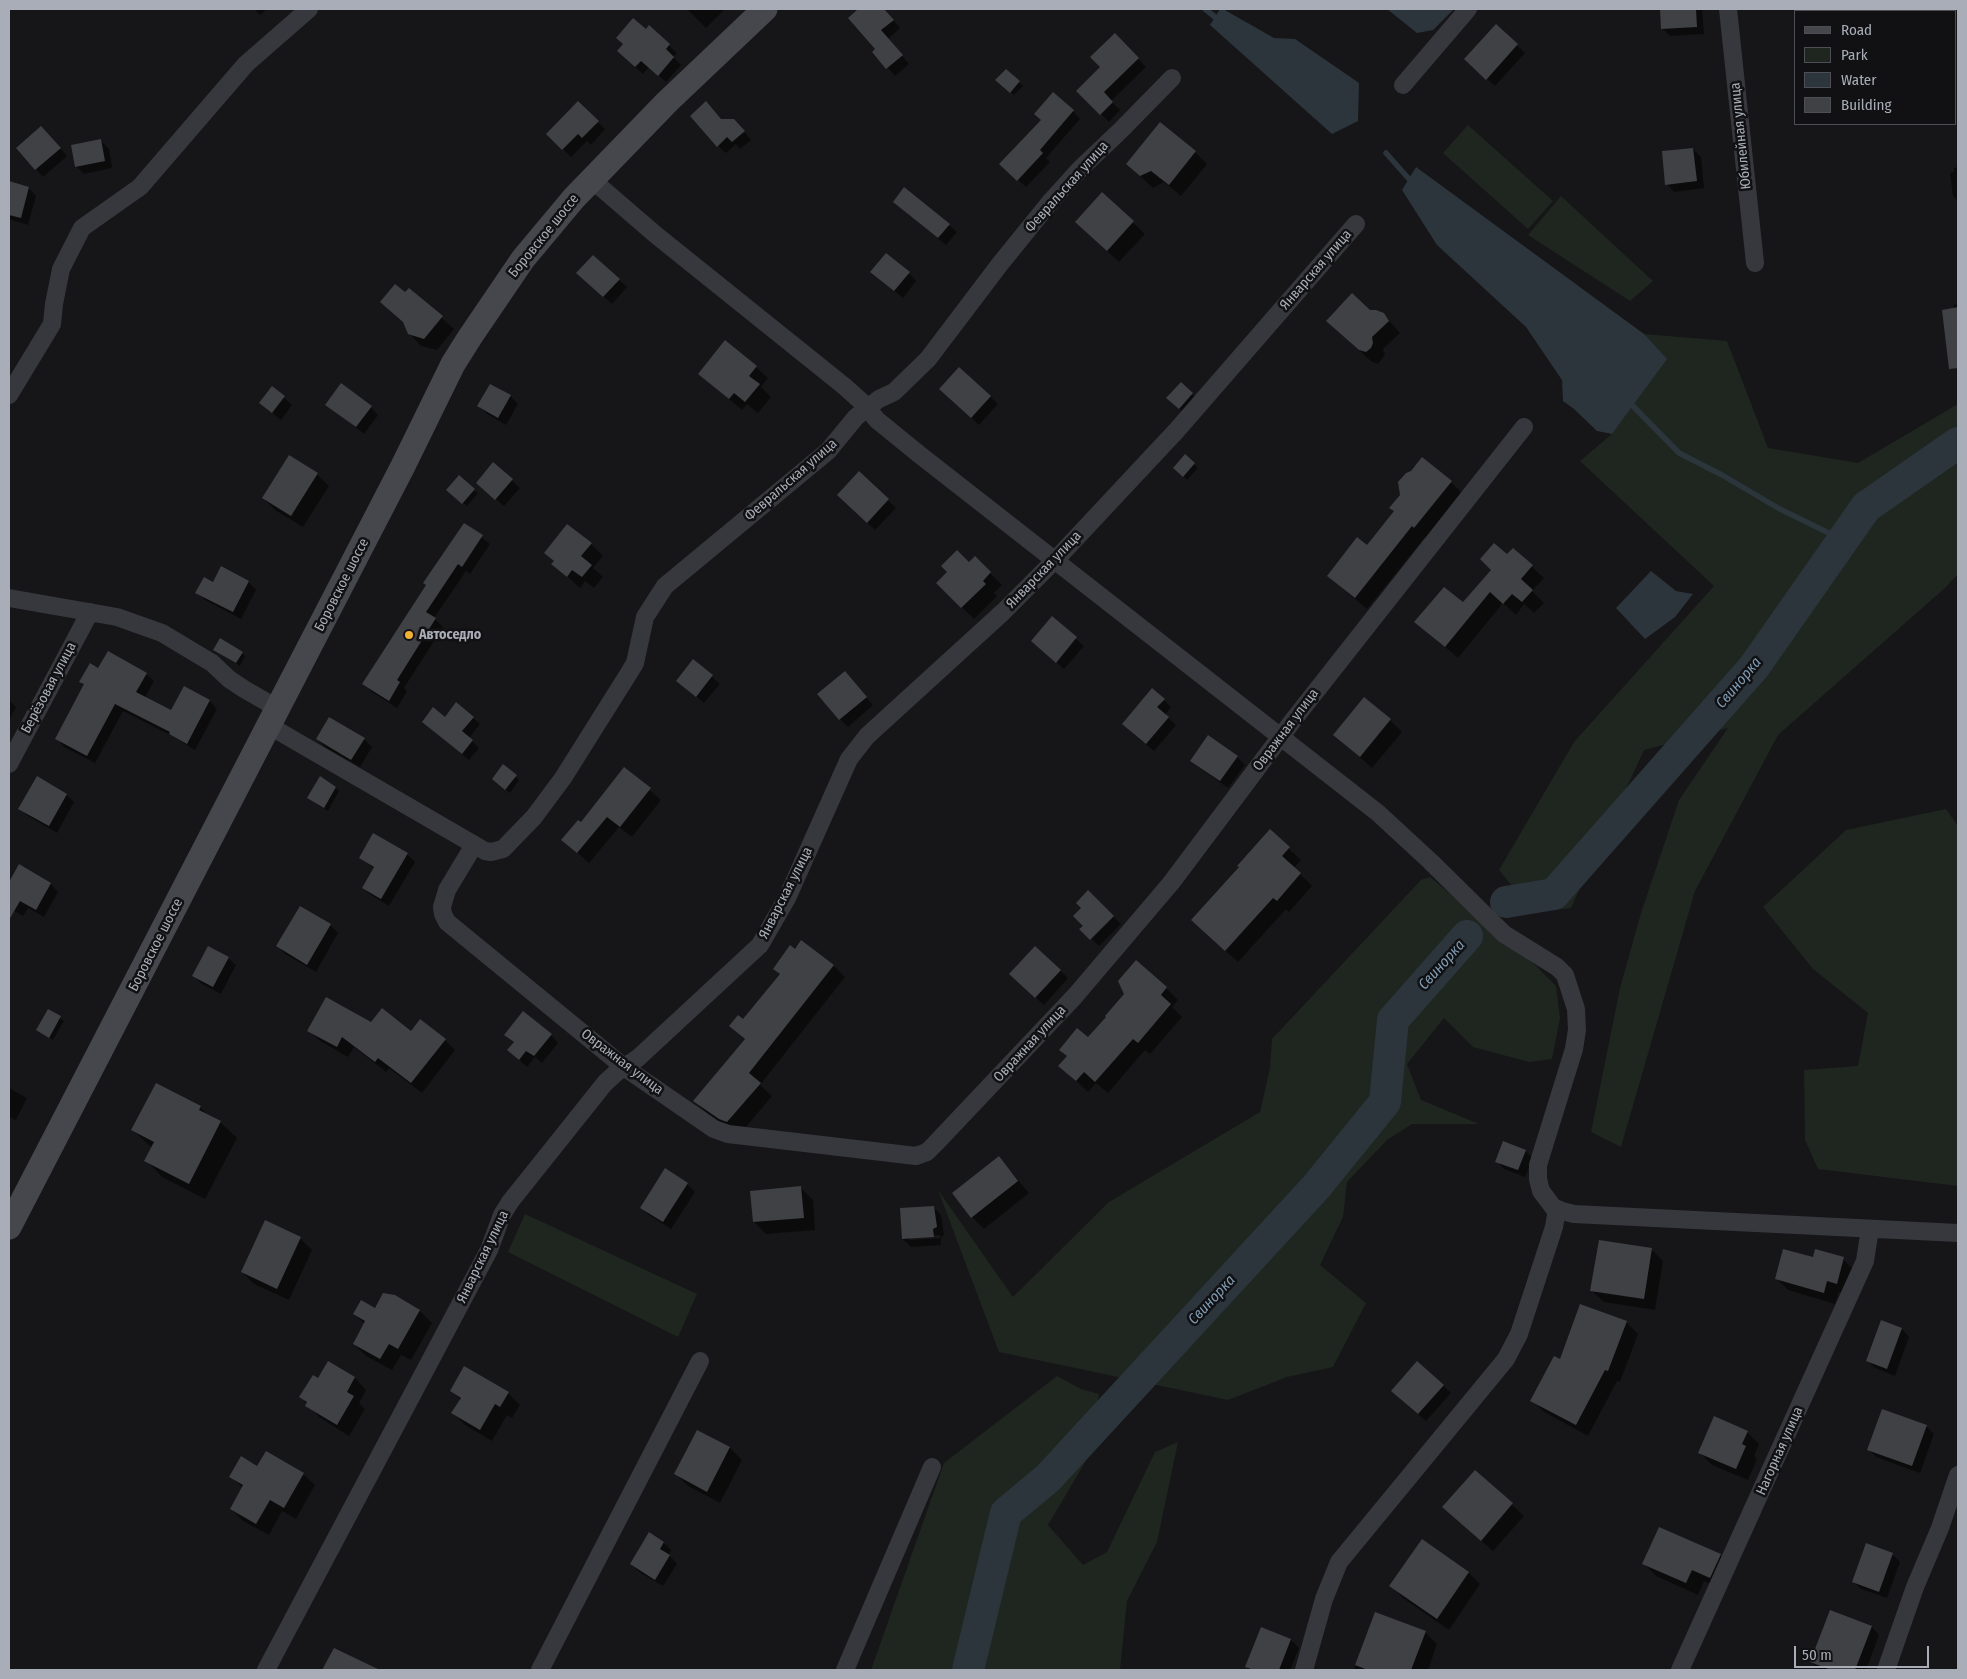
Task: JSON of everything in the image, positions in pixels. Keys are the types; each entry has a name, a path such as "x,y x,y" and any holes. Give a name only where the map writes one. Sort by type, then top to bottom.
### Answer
{"main road":[{"name":"Боровское шоссе","path":"9,1227 403,466 453,364 493,302 524,259 591,179 667,102 765,9"}],"street":[{"path":"9,395 52,324 61,269 82,228 140,187 246,64 309,9"},
{"path":"1404,85 1468,9"},
{"name":"Юбилейная улица","path":"1728,9 1755,263"},
{"name":"Февральская улица","path":"479,848 491,852 503,849 534,817 563,778 635,663 645,617 665,586 828,451 856,417 894,392 928,359 1000,264 1051,201 1080,169 1172,78"},
{"path":"591,179 656,235 844,386 877,420 920,455 1392,824 1504,934 1557,967 1565,975 1576,1009 1577,1030 1574,1050 1538,1165 1538,1179 1541,1191 1546,1200 1557,1209 1574,1214 1958,1234"},
{"name":"Январская улица","path":"266,1670 489,1250 502,1215 522,1187 605,1082 638,1058 760,944 782,907 850,759 867,736 997,618 1055,560 1177,430 1356,224"},
{"name":"Овражная улица","path":"479,848 447,890 442,907 442,914 447,922 624,1067 714,1129 728,1134 897,1155 916,1156 927,1152 1075,996 1171,883 1280,738 1524,427"},
{"path":"9,598 117,617 162,633 212,663 273,717 479,848"},
{"name":"Берёзовая улица","path":"9,764 90,612"},
{"path":"1304,1670 1324,1600 1339,1562 1506,1359 1519,1334 1554,1227 1557,1209"},
{"name":"Нагорная улица","path":"1680,1670 1865,1261 1870,1229"},
{"path":"540,1670 700,1361"},
{"path":"845,1670 932,1466"},
{"path":"1886,1670 1915,1587 1940,1528 1958,1475"}],"green space":[{"path":"1468,125 1553,201 1528,229 1443,153"},
{"path":"1561,196 1653,281 1630,301 1528,235"},
{"path":"1644,334 1727,341 1768,448 1858,463 1958,404 1958,574 1945,588 1778,735 1695,891 1621,1147 1591,1132 1620,988 1641,913 1679,800 1728,728 1644,750 1571,908 1538,912 1499,870 1574,742 1714,586 1580,461 1612,434 1646,387"},
{"path":"1946,809 1958,826 1958,1186 1818,1169 1805,1140 1804,1070 1858,1066 1868,1013 1813,969 1763,907 1846,830"},
{"path":"1430,877 1534,964 1556,986 1560,1018 1552,1059 1529,1062 1473,1047 1444,1018 1407,1064 1421,1100 1479,1124 1412,1124 1387,1140 1347,1182 1343,1217 1320,1265 1366,1303 1333,1367 1287,1377 1228,1400 999,1352 938,1190 1013,1297 1109,1202 1260,1112 1270,1068 1272,1039 1421,880"},
{"path":"525,1214 697,1294 678,1337 508,1252"},
{"path":"1057,1376 1081,1389 1099,1394 1090,1454 1048,1525 1083,1565 1107,1552 1155,1452 1178,1442 1157,1542 1127,1601 1120,1670 871,1670 944,1463"}],"water":[{"path":"1220,9 1274,38 1295,39 1359,83 1358,121 1332,134 1210,25"},
{"path":"1387,9 1454,9 1433,30 1417,33"},
{"path":"1416,167 1644,334 1667,359 1612,434 1597,431 1563,401 1562,380 1526,327 1437,245 1402,190"},
{"path":"1651,571 1676,591 1693,594 1675,617 1645,639 1616,608"}],"building":[{"path":"858,9 884,9 894,20 881,30 903,55 886,69 872,52 875,49 848,18"},
{"path":"1660,9 1696,9 1697,27 1661,29"},
{"path":"633,18 646,29 649,25 670,44 666,49 674,57 658,76 641,61 635,67 617,51 623,44 616,38"},
{"path":"1496,24 1518,44 1486,80 1464,59"},
{"path":"1115,33 1139,58 1104,92 1113,102 1100,115 1076,91 1100,67 1090,57"},
{"path":"1006,69 1020,81 1010,93 995,80"},
{"path":"1053,92 1074,110 1040,150 1043,153 1017,181 999,164 1041,120 1034,114"},
{"path":"578,101 599,121 582,138 578,134 562,150 546,134"},
{"path":"706,101 721,119 734,119 745,131 732,142 727,137 717,147 690,116"},
{"path":"1160,122 1196,151 1169,185 1151,171 1140,176 1126,164"},
{"path":"41,126 61,148 35,170 16,148"},
{"path":"101,139 105,161 75,167 71,145"},
{"path":"1693,148 1697,181 1665,185 1662,151"},
{"path":"9,181 29,187 21,218 9,215"},
{"path":"904,187 950,224 938,238 893,202"},
{"path":"1102,192 1134,221 1107,251 1075,222"},
{"path":"886,253 910,272 894,291 870,272"},
{"path":"593,255 620,279 603,297 576,273"},
{"path":"395,284 405,292 409,288 443,316 424,339 408,334 403,322 380,302"},
{"path":"1352,293 1370,310 1384,313 1389,321 1372,337 1373,343 1371,348 1366,352 1359,350 1326,321"},
{"path":"1958,307 1958,368 1949,369 1942,310"},
{"path":"725,340 757,366 749,376 760,384 745,402 734,393 729,399 698,374"},
{"path":"959,367 991,396 971,418 939,389"},
{"path":"1181,382 1193,393 1179,409 1166,398"},
{"path":"341,383 372,406 356,427 325,405"},
{"path":"490,384 511,395 498,418 477,406"},
{"path":"272,386 285,396 272,413 259,403"},
{"path":"1185,454 1195,463 1183,477 1173,468"},
{"path":"289,455 318,473 291,516 262,498"},
{"path":"1422,457 1452,481 1414,528 1412,526 1355,598 1327,576 1357,537 1367,545 1394,511 1389,508 1400,495 1398,482 1406,473 1411,471"},
{"path":"493,462 513,479 495,500 476,483"},
{"path":"859,471 889,499 867,523 837,495"},
{"path":"459,475 475,489 462,504 446,490"},
{"path":"464,523 483,535 462,567 458,564 426,612 436,618 397,680 400,682 389,701 362,684 426,585 423,583"},
{"path":"567,524 592,543 581,556 592,565 582,577 572,570 567,577 551,564 554,561 544,553"},
{"path":"1494,543 1507,554 1513,548 1533,565 1521,579 1533,590 1522,602 1512,594 1503,604 1490,592 1445,647 1414,622 1444,587 1463,602 1491,570 1480,559"},
{"path":"957,550 969,562 975,556 991,572 983,581 986,584 961,608 936,583 947,572 941,566"},
{"path":"221,566 249,581 233,612 195,593 204,577 213,582"},
{"path":"1052,616 1077,637 1056,663 1031,641"},
{"path":"220,638 243,652 236,663 213,650"},
{"path":"108,651 147,673 136,692 171,710 184,686 210,700 187,744 169,734 170,732 115,704 87,756 55,739 84,684 79,682 90,663 98,668"},
{"path":"693,659 713,675 696,697 676,681"},
{"path":"845,671 867,697 839,720 817,694"},
{"path":"1152,688 1165,699 1157,707 1169,717 1146,744 1122,724"},
{"path":"1364,697 1391,719 1360,757 1333,735"},
{"path":"456,702 474,717 462,731 473,740 462,754 422,722 433,707 445,717"},
{"path":"329,717 365,738 351,760 316,739"},
{"path":"1208,735 1238,756 1220,781 1190,761"},
{"path":"503,764 517,775 505,790 492,779"},
{"path":"624,767 651,788 620,827 607,817 577,853 561,840 578,820 581,822"},
{"path":"37,776 67,794 49,826 18,809"},
{"path":"320,776 336,787 324,808 307,798"},
{"path":"1270,829 1290,847 1282,856 1301,873 1277,901 1273,898 1225,951 1191,920 1239,867 1237,866"},
{"path":"373,833 408,853 381,899 362,888 374,867 359,858"},
{"path":"19,864 51,883 36,910 20,901 9,920 9,882"},
{"path":"1088,890 1114,916 1090,940 1079,929 1083,926 1073,916 1081,908 1076,903"},
{"path":"300,906 331,924 307,965 276,946"},
{"path":"801,940 834,965 749,1073 761,1083 727,1122 719,1119 693,1101 745,1039 729,1026 738,1015 743,1019 780,974 773,969 790,945 795,949"},
{"path":"208,946 229,957 213,987 192,976"},
{"path":"1035,946 1061,970 1035,998 1009,974"},
{"path":"1136,960 1167,987 1161,995 1171,1004 1138,1043 1133,1039 1095,1082 1084,1072 1076,1081 1058,1066 1067,1056 1059,1050 1077,1028 1088,1037 1106,1017 1124,994 1118,981"},
{"path":"326,997 371,1022 382,1008 411,1031 420,1019 446,1039 411,1083 378,1058 375,1062 342,1037 337,1047 307,1031"},
{"path":"48,1009 61,1016 49,1038 36,1030"},
{"path":"523,1011 552,1034 534,1056 526,1051 519,1060 507,1050 514,1042 504,1035"},
{"path":"156,1083 201,1106 199,1110 221,1121 189,1184 144,1161 154,1142 131,1130"},
{"path":"1503,1141 1526,1150 1518,1170 1495,1162"},
{"path":"999,1156 1018,1181 971,1218 952,1193"},
{"path":"665,1168 688,1183 663,1222 640,1208"},
{"path":"801,1186 804,1218 753,1222 750,1191"},
{"path":"934,1206 937,1227 933,1229 934,1237 902,1239 900,1208"},
{"path":"265,1220 301,1237 277,1289 241,1272"},
{"path":"1599,1240 1652,1248 1644,1299 1590,1291"},
{"path":"1783,1249 1813,1257 1815,1249 1844,1257 1837,1284 1827,1281 1824,1293 1775,1279"},
{"path":"383,1293 395,1295 420,1310 398,1349 389,1344 380,1359 353,1344 365,1321 353,1314 361,1300 375,1308"},
{"path":"1580,1304 1627,1321 1608,1371 1605,1370 1576,1425 1530,1401 1554,1356 1560,1359"},
{"path":"1881,1320 1902,1328 1887,1369 1866,1361"},
{"path":"328,1361 355,1377 347,1392 354,1396 337,1425 305,1406 307,1402 299,1397 313,1375 318,1378"},
{"path":"1417,1361 1444,1385 1418,1414 1391,1391"},
{"path":"464,1366 509,1392 500,1407 495,1404 480,1430 451,1413 461,1398 450,1391"},
{"path":"1882,1409 1927,1425 1912,1466 1867,1450"},
{"path":"1714,1416 1748,1431 1742,1444 1746,1446 1736,1469 1698,1453"},
{"path":"697,1430 730,1447 707,1492 674,1474"},
{"path":"266,1451 304,1473 284,1508 270,1500 256,1524 230,1509 243,1485 229,1477 241,1456 257,1466"},
{"path":"1475,1470 1513,1503 1481,1541 1442,1507"},
{"path":"1659,1527 1721,1554 1710,1578 1692,1570 1686,1583 1642,1564"},
{"path":"649,1532 664,1542 660,1549 670,1555 655,1580 630,1564"},
{"path":"1422,1539 1469,1572 1437,1619 1389,1586"},
{"path":"1866,1543 1893,1553 1879,1592 1852,1582"},
{"path":"1830,1610 1872,1626 1855,1670 1831,1670 1810,1662"},
{"path":"1375,1612 1426,1631 1411,1670 1368,1670 1355,1665"},
{"path":"1261,1627 1291,1639 1279,1670 1254,1670 1245,1667"},
{"path":"334,1648 380,1670 322,1670"}],"waterway":[{"path":"1205,9 1215,17"},
{"path":"1386,153 1409,179"},
{"path":"1632,405 1679,453 1722,475 1778,508 1843,540"},
{"name":"Свинорка","path":"1506,902 1554,894 1754,667 1866,507 1958,443"},
{"name":"Свинорка","path":"968,1670 1006,1513 1048,1478 1316,1187 1385,1102 1393,1020 1467,936"}],"place":[{"name":"Автоседло","path":"409,635"}]}
